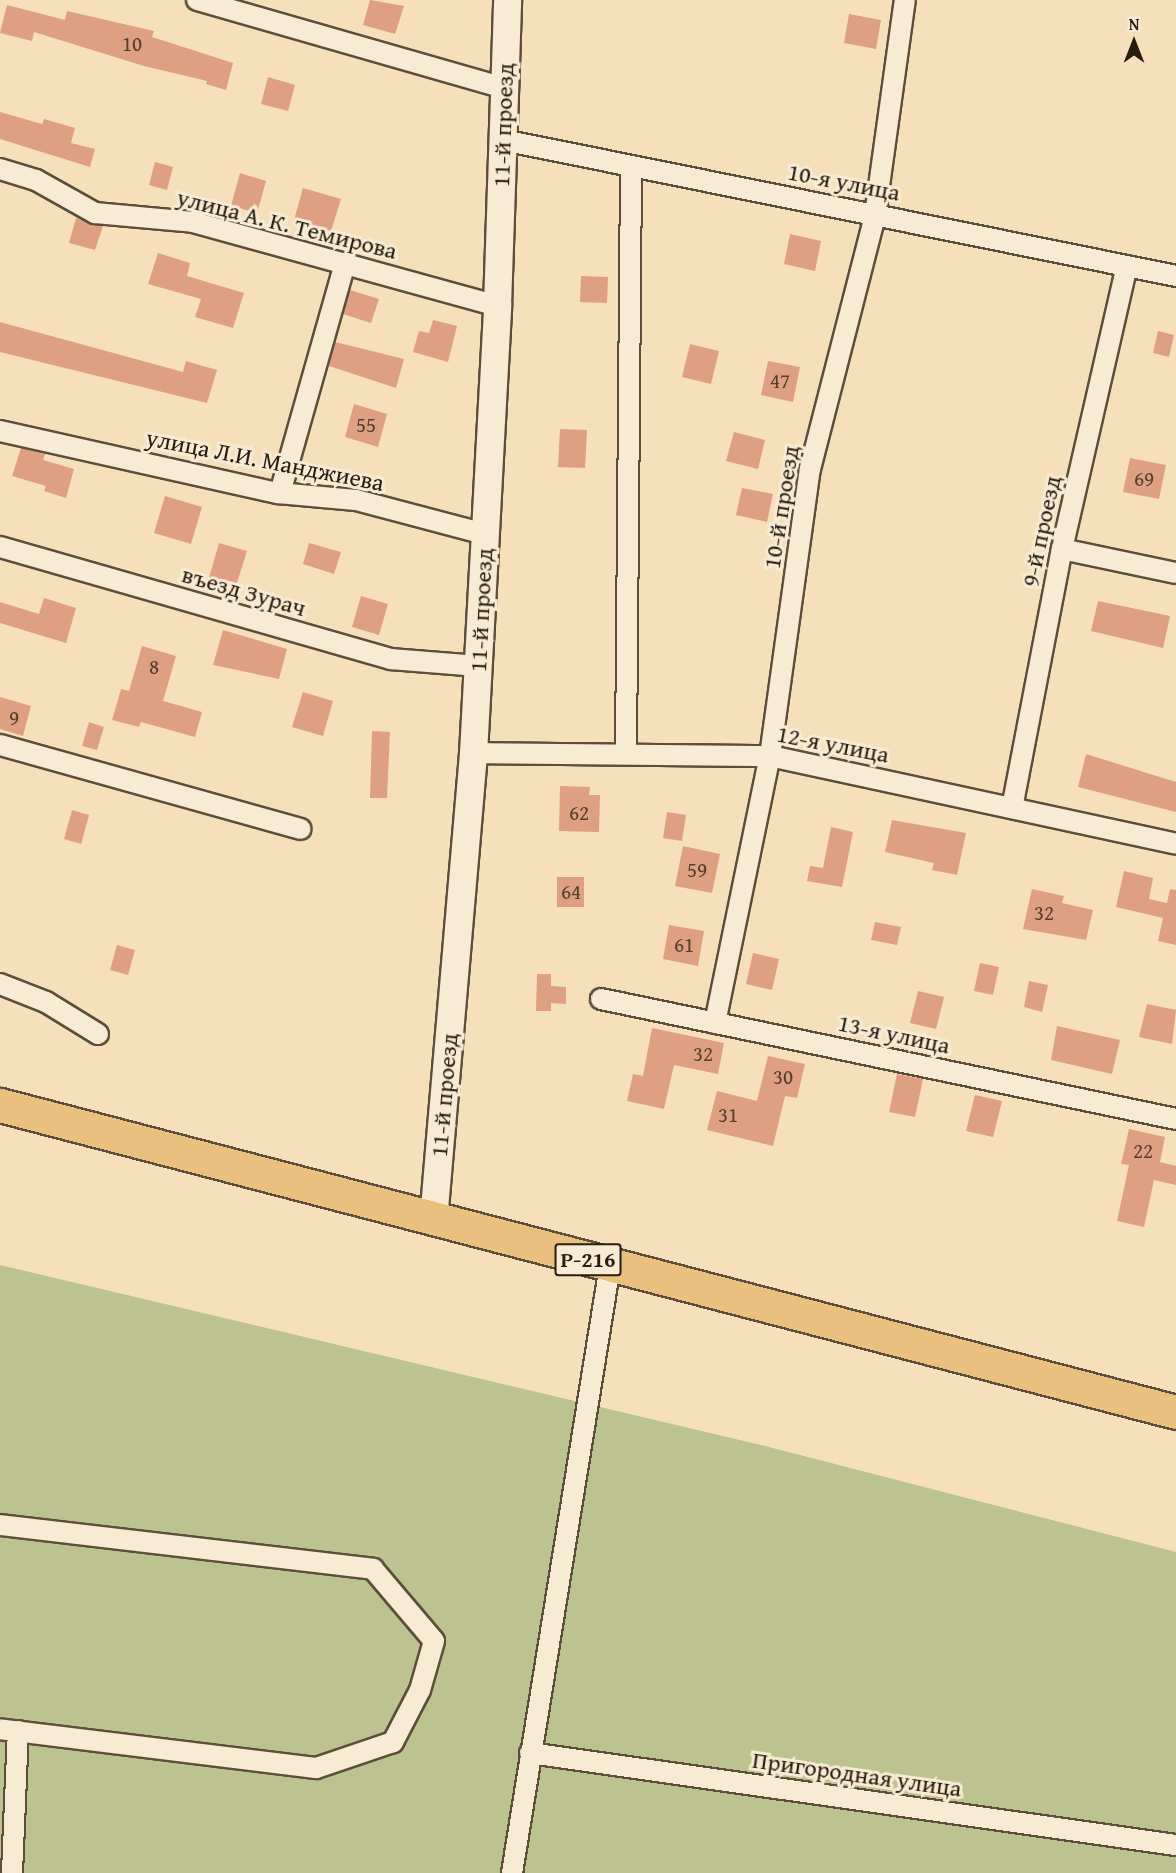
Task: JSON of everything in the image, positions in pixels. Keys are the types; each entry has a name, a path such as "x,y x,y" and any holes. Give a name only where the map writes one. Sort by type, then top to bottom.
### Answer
{"highway":[{"name":"Р-216","path":"0,1106 1176,1412"}],"street":[{"path":"197,0 504,88"},
{"name":"11-й проезд","path":"433,1220 474,753 497,306 507,0"},
{"name":"10-й проезд","path":"715,1023 770,756 810,469 875,214 904,0"},
{"name":"10-я улица","path":"502,140 1176,276"},
{"path":"626,754 631,166"},
{"name":"улица А. К. Темирова","path":"0,169 36,180 95,213 193,222 345,262 497,306"},
{"path":"280,493 345,262"},
{"name":"9-й проезд","path":"1012,808 1062,549 1127,266"},
{"name":"улица Л.И. Манджиева","path":"0,431 280,493 356,500 485,534"},
{"name":"въезд Зурач","path":"0,547 391,659 478,666"},
{"path":"1062,549 1176,573"},
{"path":"0,745 300,829"},
{"name":"12-я улица","path":"474,753 770,756 1176,844"},
{"path":"0,984 45,1002 98,1034"},
{"name":"13-я улица","path":"601,999 1176,1119"},
{"path":"512,1873 610,1266"},
{"path":"0,1525 373,1569 434,1641 420,1690 393,1742 316,1768 9,1730 12,1873"},
{"name":"Пригородная улица","path":"530,1753 1176,1845"}],"green space":[{"path":"0,1265 765,1446 1176,1552 1176,1873 0,1873"}],"building":[{"path":"370,0 404,6 395,34 363,25"},
{"path":"7,5 65,20 67,11 154,31 152,37 233,63 226,90 206,84 207,81 144,66 34,32 32,41 0,33"},
{"path":"849,14 881,20 876,49 844,43"},
{"path":"268,77 295,85 288,111 261,104"},
{"path":"0,112 42,124 44,119 75,128 71,143 95,149 90,167 0,139"},
{"path":"155,162 173,167 167,190 149,185"},
{"path":"240,173 266,181 257,213 231,206"},
{"path":"303,188 341,199 331,231 294,220"},
{"path":"76,218 103,226 95,250 69,243"},
{"path":"790,234 821,241 815,271 784,264"},
{"path":"158,253 190,263 187,276 244,293 233,328 195,317 201,299 148,284"},
{"path":"581,276 608,277 607,303 580,302"},
{"path":"350,290 379,299 371,323 343,314"},
{"path":"433,320 457,326 448,362 413,352 419,331 429,333"},
{"path":"0,322 183,372 186,361 217,370 207,403 0,352"},
{"path":"1158,331 1174,335 1169,357 1153,353"},
{"path":"335,342 404,359 396,388 329,366"},
{"path":"690,344 719,351 711,384 682,377"},
{"path":"768,361 800,367 793,402 761,395"},
{"path":"354,404 387,414 378,447 345,437"},
{"path":"560,429 587,430 585,468 558,467"},
{"path":"734,432 765,440 758,469 726,461"},
{"path":"21,448 45,454 43,460 74,469 66,498 44,491 46,486 12,476"},
{"path":"1130,458 1166,465 1159,499 1123,492"},
{"path":"742,488 773,494 767,522 736,515"},
{"path":"165,496 202,507 191,544 154,533"},
{"path":"219,543 247,551 236,586 209,578"},
{"path":"309,543 341,552 334,574 303,564"},
{"path":"361,596 388,604 379,635 352,627"},
{"path":"44,598 76,608 66,643 0,623 0,602 39,614"},
{"path":"1098,601 1170,616 1163,648 1091,631"},
{"path":"223,630 287,649 279,679 213,665"},
{"path":"142,646 176,656 163,701 202,712 195,737 141,722 139,727 112,720 121,689 129,691"},
{"path":"303,692 333,701 323,736 292,727"},
{"path":"0,697 31,706 23,736 0,729"},
{"path":"89,722 104,727 97,750 82,746"},
{"path":"372,731 390,732 387,798 370,798"},
{"path":"1086,754 1176,782 1176,812 1078,787"},
{"path":"560,786 590,787 589,795 600,795 599,832 559,831"},
{"path":"72,810 89,815 81,844 64,839"},
{"path":"667,812 686,815 682,841 663,838"},
{"path":"892,820 966,833 957,875 932,870 934,863 885,852"},
{"path":"831,827 853,832 842,887 807,881 810,866 823,868"},
{"path":"683,846 720,854 712,893 675,886"},
{"path":"1124,871 1153,878 1149,899 1167,903 1170,889 1176,890 1176,945 1158,941 1163,918 1116,907"},
{"path":"557,877 584,877 584,907 557,907"},
{"path":"1032,889 1064,896 1062,903 1093,910 1086,940 1023,929"},
{"path":"875,922 901,927 897,945 871,940"},
{"path":"669,925 704,931 698,966 663,959"},
{"path":"117,945 135,950 128,975 110,970"},
{"path":"753,953 779,959 772,990 746,984"},
{"path":"980,963 999,967 993,995 974,991"},
{"path":"537,974 551,974 551,986 566,987 566,1004 551,1003 551,1011 536,1011"},
{"path":"1029,981 1048,985 1042,1012 1024,1007"},
{"path":"918,991 944,997 936,1029 910,1023"},
{"path":"1147,1004 1176,1010 1172,1044 1139,1037"},
{"path":"1057,1026 1120,1040 1112,1074 1051,1060"},
{"path":"652,1028 724,1043 718,1074 674,1065 664,1109 627,1101 633,1074 643,1076"},
{"path":"768,1056 805,1064 797,1098 785,1096 773,1146 707,1130 717,1091 757,1101"},
{"path":"897,1074 923,1079 915,1117 889,1112"},
{"path":"975,1095 1002,1101 993,1137 966,1131"},
{"path":"1129,1129 1165,1137 1160,1162 1176,1166 1176,1185 1154,1180 1144,1227 1117,1221 1129,1165 1121,1164"}]}
